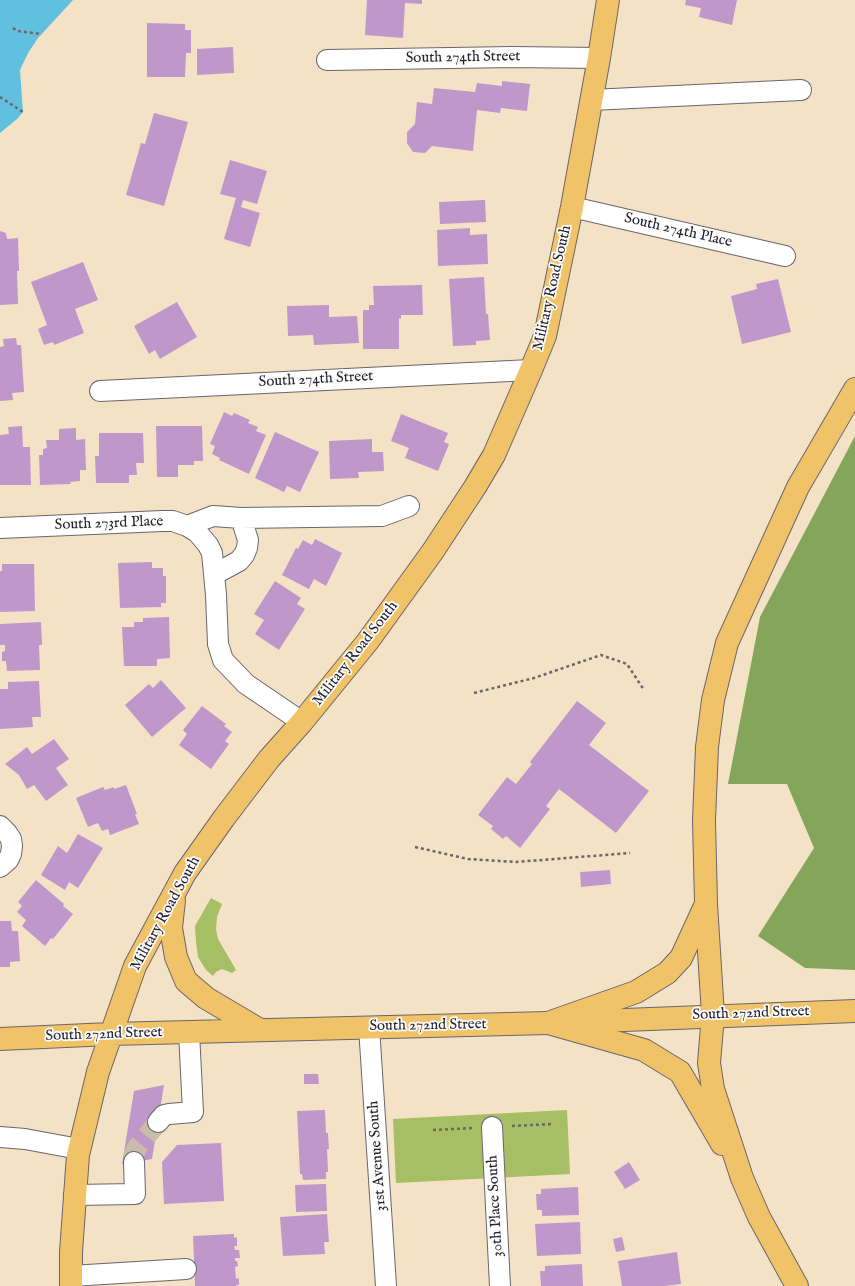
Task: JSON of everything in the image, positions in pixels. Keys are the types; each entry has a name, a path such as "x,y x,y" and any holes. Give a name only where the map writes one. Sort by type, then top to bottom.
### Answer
{"main road":[{"name":"Military Road South","path":"71,1281 70,1252 79,1149 98,1072 135,966 185,873 269,759 302,722 385,619 433,551 494,455 531,370 545,336 572,207 608,0"},
{"path":"797,1286 759,1217 742,1178 713,1089 709,1063 713,1015 706,904 704,820 707,747 713,700 727,643 798,487 855,389"},
{"path":"175,892 171,928 176,957 186,981 206,998 260,1030"},
{"path":"548,1022 636,992 667,973 681,958 706,904"},
{"name":"South 272nd Street","path":"0,1040 110,1034 548,1022 855,1011"},
{"path":"548,1022 644,1050 680,1072 742,1178"}],"street":[{"name":"South 274th Street","path":"327,60 512,57 599,58"},
{"path":"591,100 802,90"},
{"name":"South 274th Place","path":"572,207 785,256"},
{"name":"South 274th Street","path":"100,390 531,370"},
{"path":"187,526 213,516 241,518 382,516 409,506"},
{"path":"241,518 248,540 244,555 239,561 215,574 218,644 223,660 246,684 302,722"},
{"name":"South 273rd Place","path":"0,528 173,521 187,526 197,532 208,545 212,553 215,574"},
{"path":"0,826 7,833 12,846 11,854 8,860 0,867"},
{"name":"31st Avenue South","path":"369,1027 386,1286"},
{"path":"158,1122 164,1115 193,1112 189,1032"},
{"name":"30th Place South","path":"492,1127 500,1286"},
{"path":"0,1137 25,1139 79,1149"},
{"path":"74,1195 135,1194 134,1162"},
{"path":"71,1281 186,1269"}],"path":[{"path":"13,28 17,31 42,34"},
{"path":"0,97 23,112"},
{"path":"474,693 534,678 601,655 628,664 644,690"},
{"path":"415,847 468,859 516,862 630,853"},
{"path":"433,1130 553,1124"}],"green space":[{"path":"855,436 855,970 805,968 758,936 814,848 787,784 728,784 760,617"},
{"path":"211,898 222,904 217,917 216,929 218,939 236,970 232,973 222,969 216,972 213,976 206,970 198,957 195,926"},
{"path":"567,1110 570,1174 396,1183 393,1119"}],"water":[{"path":"0,0 73,0 38,38 28,53 20,70 23,112 0,133"}],"building":[{"path":"367,0 422,0 422,4 405,3 403,38 365,35"},
{"path":"686,0 737,0 732,25 699,17 701,8 685,5"},
{"path":"147,23 185,24 185,30 191,30 191,53 186,53 185,77 147,77"},
{"path":"233,47 234,73 197,75 197,49"},
{"path":"502,81 530,84 527,111 501,108 500,113 477,110 473,151 432,146 425,153 413,152 407,143 407,132 415,124 417,102 432,104 434,88 475,92 477,83 502,86"},
{"path":"154,113 188,122 164,206 126,195 141,143 145,144"},
{"path":"230,160 267,171 257,204 243,200 241,207 260,213 250,247 224,239 236,198 220,194"},
{"path":"485,200 486,222 440,224 439,202"},
{"path":"470,228 470,235 487,234 488,264 438,266 437,230"},
{"path":"0,231 6,233 7,239 18,238 18,304 0,305"},
{"path":"83,262 98,300 75,309 84,333 54,345 53,342 44,345 38,329 47,325 31,282"},
{"path":"484,277 486,314 488,314 490,340 476,341 476,345 453,346 449,279"},
{"path":"778,279 791,332 742,344 731,296 757,289 756,284"},
{"path":"422,285 423,315 401,315 401,319 399,318 399,349 363,349 363,310 369,310 369,305 374,305 373,286"},
{"path":"177,302 197,337 160,359 155,350 149,354 134,326"},
{"path":"329,305 329,317 357,316 359,343 314,345 313,335 288,336 287,306"},
{"path":"16,338 17,345 21,345 24,392 12,393 13,400 0,401 0,347 4,346 3,339"},
{"path":"224,412 232,416 234,413 250,420 248,423 258,427 256,431 266,435 249,474 219,460 220,458 212,454 215,446 210,444"},
{"path":"401,414 448,433 444,442 449,444 438,471 405,458 409,448 391,441"},
{"path":"22,426 23,447 30,447 31,485 0,485 0,435 9,434 8,427"},
{"path":"156,426 202,426 203,461 194,461 194,465 178,465 178,477 157,477"},
{"path":"76,428 76,440 85,439 86,470 80,470 80,481 70,482 71,484 40,485 39,455 43,455 43,449 47,448 46,440 59,440 59,429"},
{"path":"275,432 319,452 300,492 287,486 284,492 255,478"},
{"path":"99,433 143,433 144,463 136,463 137,475 129,475 129,483 96,483 95,456 99,456"},
{"path":"372,439 372,452 383,452 384,471 358,472 359,478 330,479 329,441"},
{"path":"315,539 342,553 326,586 314,579 309,589 282,575 296,548 298,549 303,540 312,545"},
{"path":"152,562 152,568 163,568 163,576 166,576 166,603 161,603 161,607 120,608 118,563"},
{"path":"2,564 34,564 35,611 0,612 0,571 2,571"},
{"path":"275,581 301,598 297,604 305,609 279,650 255,634 264,620 254,614"},
{"path":"169,617 170,658 157,659 157,666 124,666 122,627 134,627 134,622 143,622 143,618"},
{"path":"41,622 42,645 39,645 40,670 7,671 6,661 2,661 2,652 5,651 5,645 0,645 0,624"},
{"path":"161,680 186,708 152,737 125,705 149,684 153,688"},
{"path":"39,681 41,717 32,717 33,727 0,729 0,689 8,689 8,682"},
{"path":"577,701 606,723 589,745 649,791 616,833 559,789 546,806 550,809 520,848 506,836 503,839 491,829 493,826 478,815 507,777 516,784 532,764 530,762"},
{"path":"202,706 226,724 224,726 232,732 225,741 229,744 211,769 179,745 187,734 183,730"},
{"path":"54,739 69,759 56,768 68,785 46,801 34,785 27,789 19,775 5,764 27,747 32,754"},
{"path":"126,785 137,814 135,814 139,824 110,835 108,829 102,831 98,823 88,827 76,798 103,787 105,790"},
{"path":"78,834 103,848 78,888 69,882 65,890 41,875 58,846 67,853"},
{"path":"610,870 611,884 581,887 580,872"},
{"path":"36,880 64,904 63,906 73,914 53,939 51,938 45,946 22,926 26,920 17,912 22,906 18,902"},
{"path":"0,921 11,921 12,931 18,931 20,961 10,962 10,967 0,967"},
{"path":"304,1074 318,1074 319,1084 304,1084"},
{"path":"164,1085 152,1159 122,1164 134,1091"},
{"path":"325,1110 326,1133 328,1133 329,1149 327,1149 328,1172 326,1172 326,1179 303,1180 302,1174 300,1174 297,1111"},
{"path":"221,1143 224,1201 164,1204 162,1162 177,1145"},
{"path":"629,1162 640,1180 625,1189 614,1172"},
{"path":"326,1184 327,1211 296,1212 295,1185"},
{"path":"578,1187 579,1215 542,1216 542,1210 537,1210 536,1194 541,1194 541,1189"},
{"path":"327,1214 329,1242 324,1242 325,1254 283,1256 280,1217"},
{"path":"580,1222 581,1254 537,1256 535,1224"},
{"path":"234,1234 234,1238 237,1237 237,1246 234,1246 235,1250 239,1250 240,1258 235,1258 238,1266 235,1267 236,1279 239,1278 239,1285 195,1286 193,1236"},
{"path":"622,1237 625,1250 616,1252 613,1239"},
{"path":"677,1252 681,1284 664,1286 622,1286 618,1261"},
{"path":"582,1264 583,1286 541,1286 540,1271 545,1271 545,1266"}],"tunnel":[{"path":"134,1162 134,1154 137,1148 158,1122"}]}
